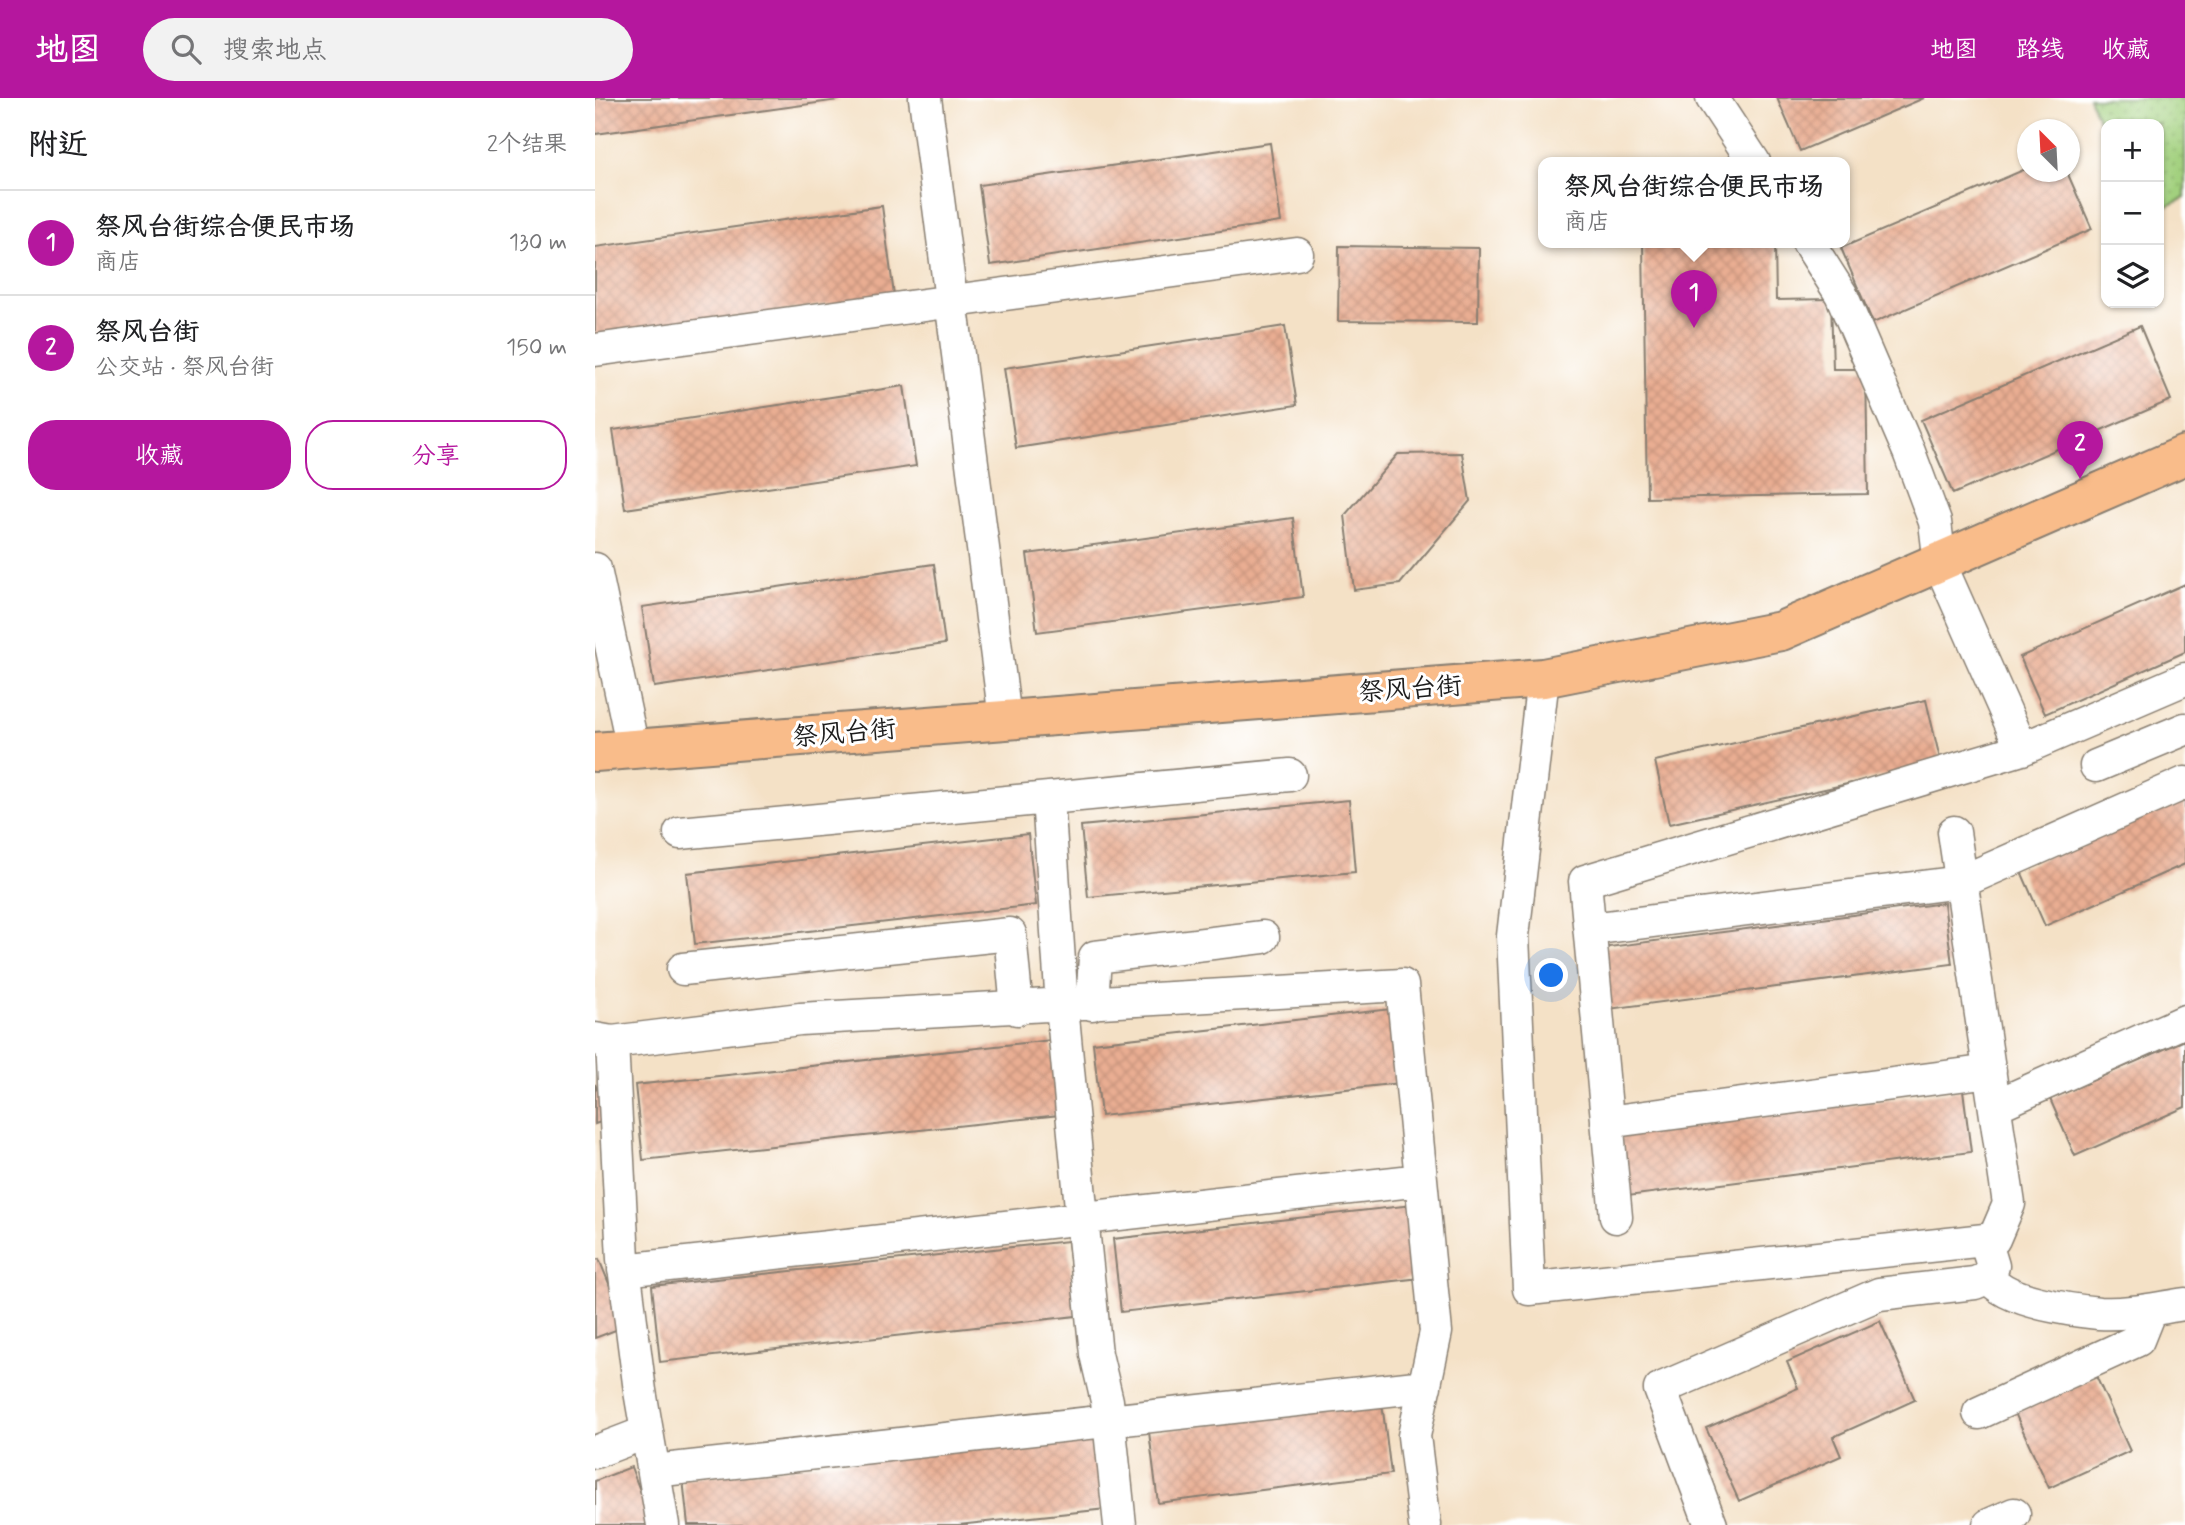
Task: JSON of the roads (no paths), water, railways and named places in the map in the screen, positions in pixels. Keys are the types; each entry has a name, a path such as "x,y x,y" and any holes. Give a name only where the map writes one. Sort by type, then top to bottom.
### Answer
{"main road":[{"name":"祭风台街","path":"595,752 1543,678 1781,631 2185,455"}],"street":[{"path":"925,98 1005,719"},
{"path":"1712,98 1751,157"},
{"path":"1812,248 1841,295 1909,453 1935,522 1940,564 2022,749"},
{"path":"595,350 1297,254"},
{"path":"595,569 633,749"},
{"path":"1543,678 1513,936 1529,1289 1994,1239 2008,1204 1954,832"},
{"path":"1616,1217 1585,881 2022,749 2185,679"},
{"path":"2096,766 2185,729"},
{"path":"680,833 1290,775"},
{"path":"1590,929 1961,882 2185,783"},
{"path":"1048,798 1077,1005 1082,1218 1096,1354 1109,1423 1120,1525"},
{"path":"684,969 1010,934 1017,1009"},
{"path":"1077,1005 1095,957 1263,937"},
{"path":"663,1525 624,1270 608,1226 603,1041 800,1019 1017,1009 1402,985 1436,1332 1414,1436 1425,1525"},
{"path":"1995,1106 2185,1021"},
{"path":"1607,1122 1990,1071"},
{"path":"624,1270 1421,1180"},
{"path":"1711,1525 1660,1389 1879,1294 1975,1283 1989,1277 1993,1266 1986,1240"},
{"path":"1989,1277 1995,1287 2010,1296 2099,1313 2150,1310 2185,1304"},
{"path":"1979,1413 2138,1340 2150,1310"},
{"path":"654,1471 1109,1423 1425,1386"},
{"path":"595,1452 647,1432"}],"place":[{"name":"祭风台街综合便民市场","path":"1694,328"},
{"name":"祭风台街","path":"2080,479"}]}
